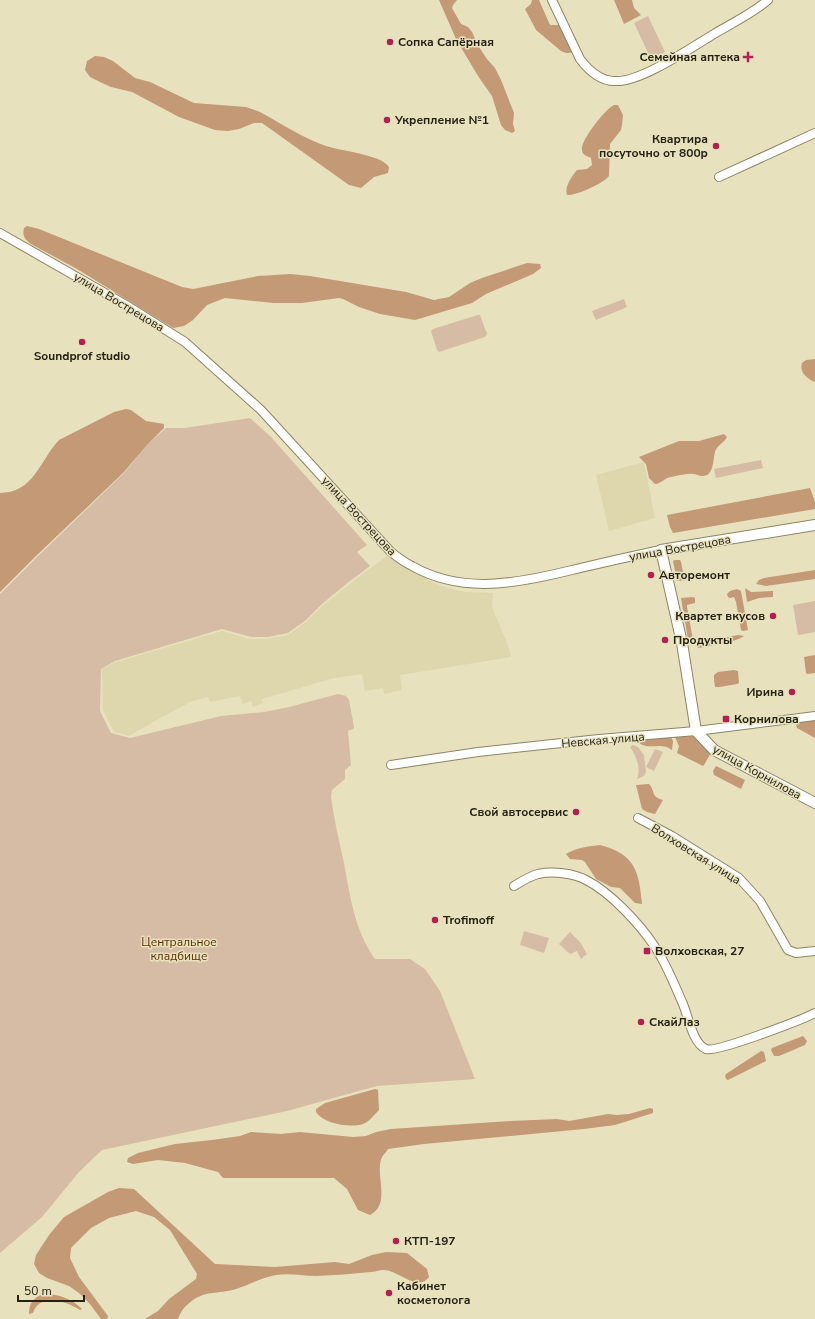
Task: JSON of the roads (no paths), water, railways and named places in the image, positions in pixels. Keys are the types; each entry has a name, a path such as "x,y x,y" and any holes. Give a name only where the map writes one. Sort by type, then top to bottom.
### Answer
{"street":[{"path":"552,0 580,59 586,67 598,76 616,82 624,81 640,75 669,61 747,15 768,0"},
{"path":"719,176 815,133"},
{"name":"улица Вострецова","path":"0,233 126,305 185,342 261,410 396,557 418,570 436,578 451,582 491,584 516,583 662,550 815,525"},
{"path":"662,550 682,644 696,731"},
{"name":"Невская улица","path":"391,765 484,751 696,731 815,716"},
{"name":"улица Корнилова","path":"696,731 714,750 815,804"},
{"name":"Волховская улица","path":"638,818 672,836 739,878 760,901 788,950 796,953 815,950"},
{"path":"514,886 531,876 538,874 561,874 586,880 608,895 635,920 656,948 683,1004 693,1033 699,1043 706,1049 711,1050 751,1038 815,1013"}],"place":[{"name":"Сопка Сапёрная","path":"390,42"},
{"name":"Семейная аптека","path":"748,57"},
{"name":"Укрепление №1","path":"387,120"},
{"name":"Квартира посуточно от 800р","path":"716,146"},
{"name":"Soundprof studio","path":"82,342"},
{"name":"Авторемонт","path":"651,575"},
{"name":"Квартет вкусов","path":"773,616"},
{"name":"Продукты","path":"665,640"},
{"name":"Ирина","path":"792,692"},
{"name":"Корнилова","path":"726,719"},
{"name":"Свой автосервис","path":"576,812"},
{"name":"Trofimoff","path":"435,920"},
{"name":"Волховская, 27","path":"647,951"},
{"name":"СкайЛаз","path":"641,1022"},
{"name":"КТП-197","path":"396,1241"},
{"name":"Кабинет косметолога","path":"389,1293"}],"park label":[{"name":"Центральное кладбище","path":"179,949"}]}
